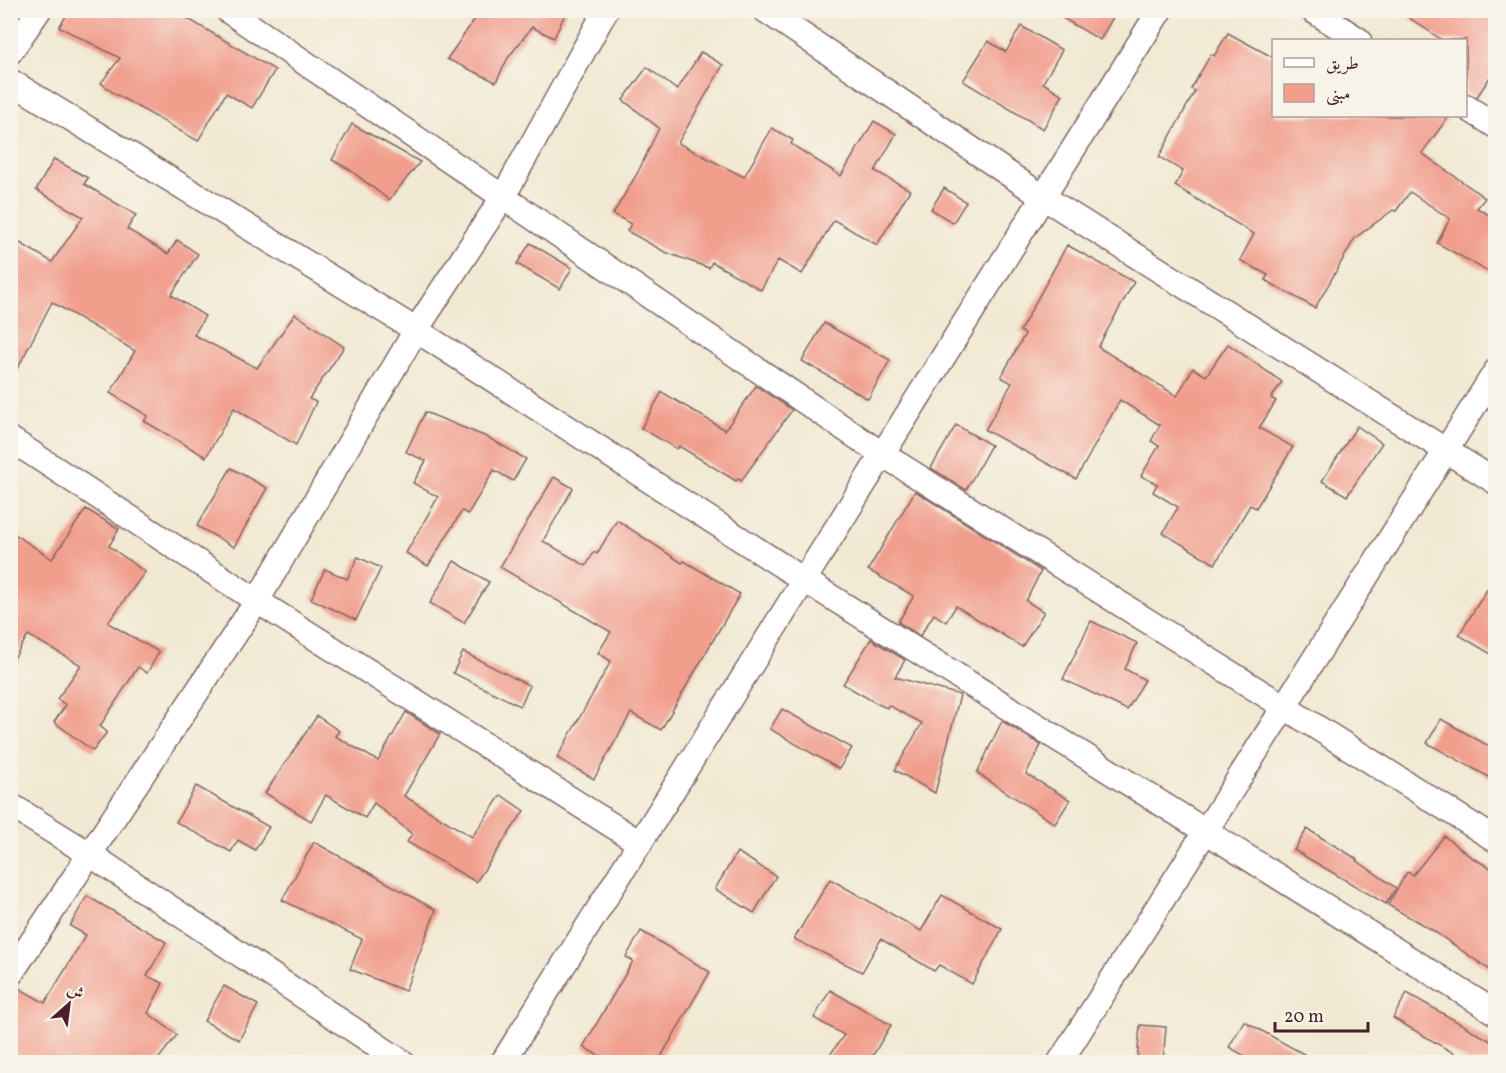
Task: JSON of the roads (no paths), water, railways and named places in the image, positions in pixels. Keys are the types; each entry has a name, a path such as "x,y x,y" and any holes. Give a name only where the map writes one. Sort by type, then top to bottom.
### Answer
{"street":[{"path":"10,52 39,10"},
{"path":"227,10 882,454 1496,840"},
{"path":"10,975 257,601 416,330 503,197 606,10"},
{"path":"765,10 1043,197 1496,482"},
{"path":"503,1062 1160,10"},
{"path":"1312,10 1357,39"},
{"path":"10,81 416,330 804,580 1496,1013"},
{"path":"1467,109 1496,126"},
{"path":"1060,1062 1496,371"},
{"path":"10,439 257,601 640,843"},
{"path":"10,805 91,855 402,1062"}]}
